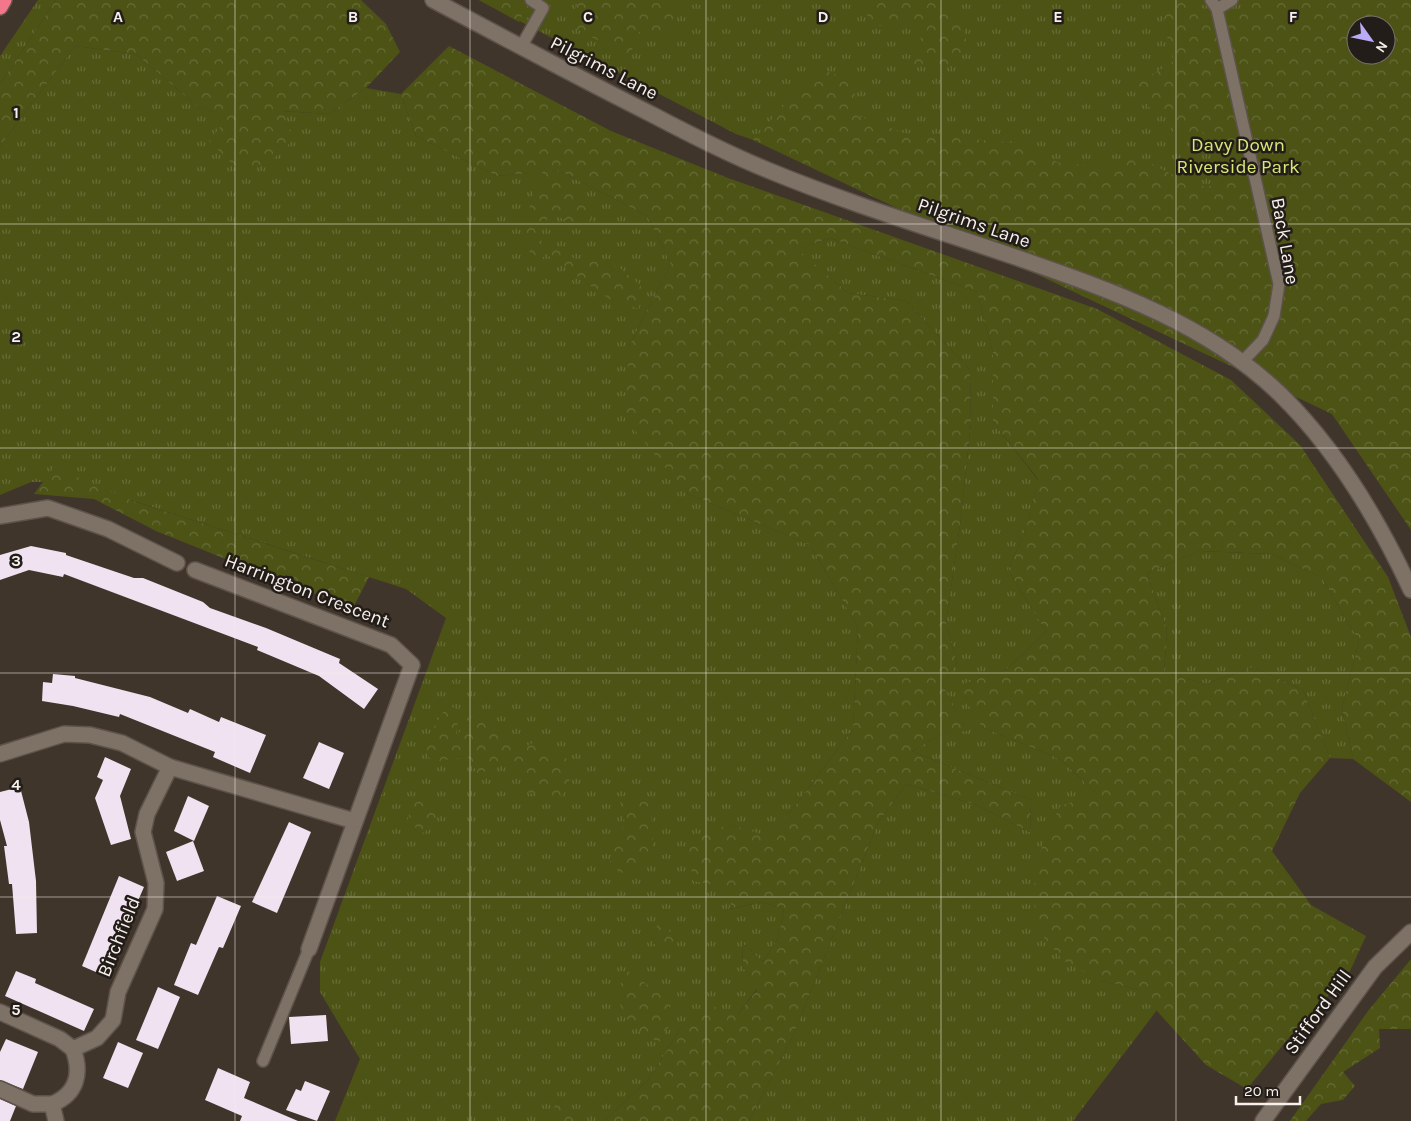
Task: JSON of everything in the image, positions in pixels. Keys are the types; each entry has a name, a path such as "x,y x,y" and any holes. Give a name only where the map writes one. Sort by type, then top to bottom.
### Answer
{"highway":[{"path":"0,7 4,0"}],"street":[{"name":"Pilgrims Lane","path":"433,0 521,48 723,151 768,171 891,216 1122,295 1173,319 1215,344 1278,392 1311,425 1334,454 1394,553 1411,590"},
{"path":"0,516 48,508 108,529 177,563"},
{"name":"Harrington Crescent","path":"195,570 391,645 412,665 309,949"},
{"path":"0,754 64,734 90,734 122,743 170,767 354,821"},
{"name":"Birchfield","path":"73,1049 97,1038 113,1020 118,992 155,909 156,883 143,832 147,814 170,767"},
{"name":"Stifford Hill","path":"1263,1121 1375,968 1411,932"},
{"path":"0,1012 60,1039 73,1049 78,1072 75,1084 69,1094 52,1104 34,1104 0,1089"},
{"path":"52,1104 56,1121"}],"lane":[{"path":"521,48 543,8 531,0"},
{"path":"1214,5 1232,0"},
{"name":"Back Lane","path":"1214,5 1279,284 1274,316 1263,340 1242,363"},
{"path":"263,1061 309,949"}],"green space":[{"path":"38,0 56,0 0,84 0,56"},
{"path":"56,0 361,0 386,24 400,52 366,88 329,114 283,111 294,139 271,161 240,172 209,141 228,117 198,107 136,54 75,46 0,146 0,84"},
{"name":"Davy Down Riverside Park","path":"479,0 1411,0 1361,453 1332,414 917,197 736,134"},
{"path":"479,0 538,0 525,10 519,22"},
{"path":"578,0 670,0 678,10 673,35 639,32 629,57 571,26"},
{"path":"873,0 941,0 960,18 969,51 944,67 913,66 912,47 927,31 906,20 862,30"},
{"name":"Davy Down Riverside Park","path":"1171,0 1199,0 1206,13 1234,13 1256,0 1411,0 1411,530 1332,414 753,140 817,69 856,80 853,114 904,133 1017,143 1060,163 1119,167 1135,155 1194,186 1213,186 1222,147 1201,131 1172,139 1169,112 1150,108 1133,86 1174,61 1163,22"},
{"path":"75,46 136,54 198,107 229,117 282,111 329,114 366,88 401,94 416,136 497,176 558,170 647,216 671,264 629,346 686,493 810,545 858,627 853,729 791,811 767,837 729,824 737,889 730,909 761,902 784,909 778,938 763,962 742,943 743,967 757,989 738,1014 681,1028 648,1080 604,1121 335,1121 360,1059 320,992 320,962 446,618 406,589 75,482 31,482 0,495 0,146"},
{"path":"449,46 611,131 728,178 1097,309 1231,380 1300,445 1388,577 1411,637 1411,802 1353,759 1342,708 1359,641 1322,578 1272,554 1199,551 1147,573 1167,630 1164,672 1206,684 1253,667 1303,690 1330,758 1300,793 1272,851 1311,905 1366,936 1349,973 1286,1041 1247,1089 1206,1065 1137,989 1101,981 1064,961 1037,929 1033,893 1040,852 1060,806 1097,794 1060,759 982,727 957,686 1007,669 1046,632 1008,570 1026,528 1038,479 993,422 993,353 977,292 830,238 797,249 848,293 906,301 970,370 971,422 961,518 946,623 957,663 942,684 968,731 943,733 912,751 1031,800 1030,832 974,804 906,784 878,823 793,1036 749,1121 604,1121 648,1080 681,1028 705,1004 738,1014 757,990 743,967 742,943 763,962 778,938 784,909 761,902 729,909 736,889 693,881 687,841 729,824 767,836 791,811 853,729 858,627 810,545 686,493 625,418 629,346 671,264 647,216 558,170 545,172 584,195 597,234 550,213 538,239 581,262 590,255 620,268 641,286 639,309 609,299 546,254 537,264 521,237 535,189 543,172 497,176 416,136 401,94"},
{"path":"830,238 977,292 993,353 993,422 1038,480 1026,528 1008,570 1046,632 1007,669 958,686 982,727 1060,759 1098,795 1101,981 1137,989 1157,1010 1073,1121 749,1121 793,1036 878,823 906,784 974,804 1030,832 1031,800 912,751 943,733 967,730 942,684 957,663 946,623 961,518 971,422 970,370 906,301 848,293 796,249"},
{"path":"54,467 133,501 369,577 354,606 305,591 156,531 94,499 34,494"},
{"path":"1199,551 1272,554 1322,578 1359,641 1342,708 1353,759 1330,758 1303,690 1253,667 1206,684 1164,672 1167,630 1147,573"},
{"path":"448,704 459,711 456,736 472,716 499,729 521,749 536,741 572,762 569,783 559,800 529,793 514,764 503,757 479,776 468,757 431,762 424,743"},
{"path":"424,793 439,802 437,818 424,833 407,822 414,797"},
{"path":"619,797 651,803 653,852 628,876 609,865 614,845 625,823"},
{"path":"658,922 667,926 675,943 663,951 652,942"},
{"path":"1411,959 1411,1029 1379,1029 1380,1048 1343,1072 1355,1086 1343,1100 1321,1104 1306,1121 1290,1121 1368,1011"},
{"path":"628,971 666,998 674,1018 659,1042 635,1028 619,1003 615,993"},
{"path":"555,1105 570,1107 574,1121 550,1121"}],"building":[{"path":"31,546 66,553 66,555 134,578 143,578 203,602 210,608 266,628 340,659 339,663 378,689 364,709 319,676 257,650 258,647 64,574 63,577 29,570 0,580 0,555"},
{"path":"53,674 75,676 75,678 150,697 188,713 190,709 219,722 221,717 266,735 250,773 213,757 215,752 120,714 119,717 42,701 43,682 52,683"},
{"path":"319,742 344,753 329,789 303,778"},
{"path":"105,757 131,769 120,796 131,839 111,845 95,798 103,780 97,777"},
{"path":"20,787 29,822 36,881 37,933 16,934 12,884 9,884 4,846 7,846 0,820 0,792"},
{"path":"188,796 209,806 194,841 174,831"},
{"path":"289,822 311,832 277,913 252,902"},
{"path":"193,841 204,871 177,881 166,852"},
{"path":"119,876 144,887 105,976 82,966"},
{"path":"217,896 241,906 223,948 219,947 198,995 174,985 191,943 196,945"},
{"path":"16,971 36,979 35,983 94,1009 84,1031 5,996"},
{"path":"158,987 180,997 158,1049 136,1040"},
{"path":"326,1015 328,1041 291,1044 289,1017"},
{"path":"6,1039 38,1052 23,1089 0,1080 0,1052"},
{"path":"118,1042 143,1053 128,1088 103,1078"},
{"path":"218,1068 250,1082 244,1098 298,1121 240,1121 242,1116 205,1100"},
{"path":"305,1081 330,1091 317,1121 286,1110 296,1089 301,1091"},
{"path":"0,1099 16,1106 10,1121 0,1121"}]}
